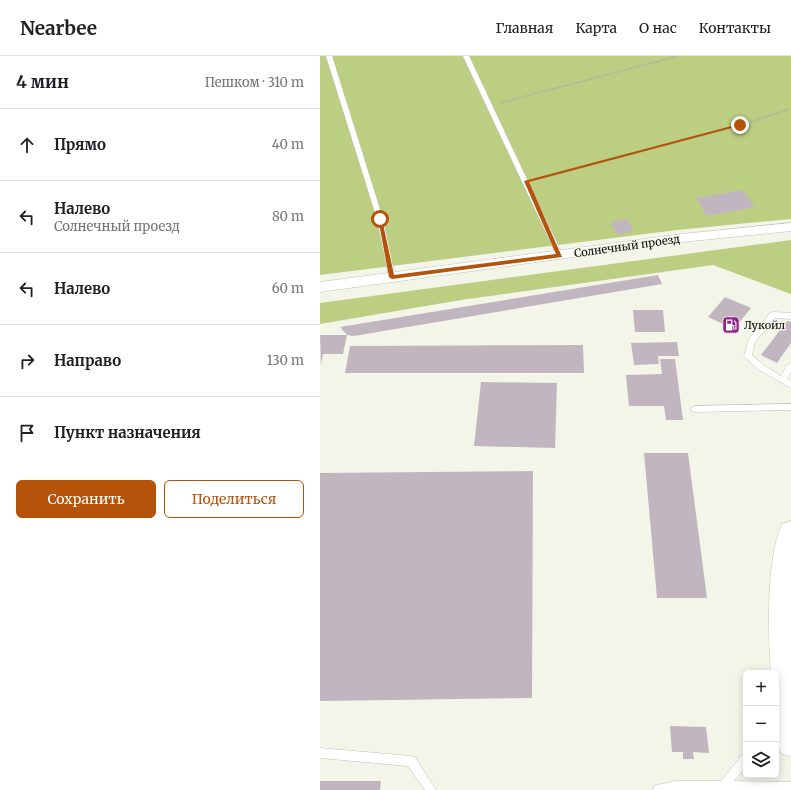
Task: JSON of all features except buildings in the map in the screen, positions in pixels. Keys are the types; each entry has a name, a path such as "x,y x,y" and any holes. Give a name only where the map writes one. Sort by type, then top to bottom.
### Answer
{"highway":[{"path":"791,531 782,585 781,716 791,743"}],"street":[{"name":"Солнечный проезд","path":"320,287 560,256 682,238 791,227"}],"lane":[{"path":"329,56 380,219 392,277"},
{"path":"466,56 560,256"},
{"path":"791,316 773,315 752,341 748,356 762,368 791,385"},
{"path":"783,379 791,366"},
{"path":"694,409 791,407"},
{"path":"320,753 411,761 431,790"},
{"path":"722,788 743,763"},
{"path":"658,790 674,786 722,788 791,787"}],"path":[{"path":"490,106 678,56"},
{"path":"526,182 740,125 791,109"}],"green space":[{"path":"320,56 791,56 791,219 677,230 320,275"},
{"path":"791,240 791,294 713,265 461,300 320,324 320,303"}],"place":[{"name":"Лукойл","path":"731,325"}],"route":[{"path":"380,219 392,277 560,256 526,182 740,125"}]}
